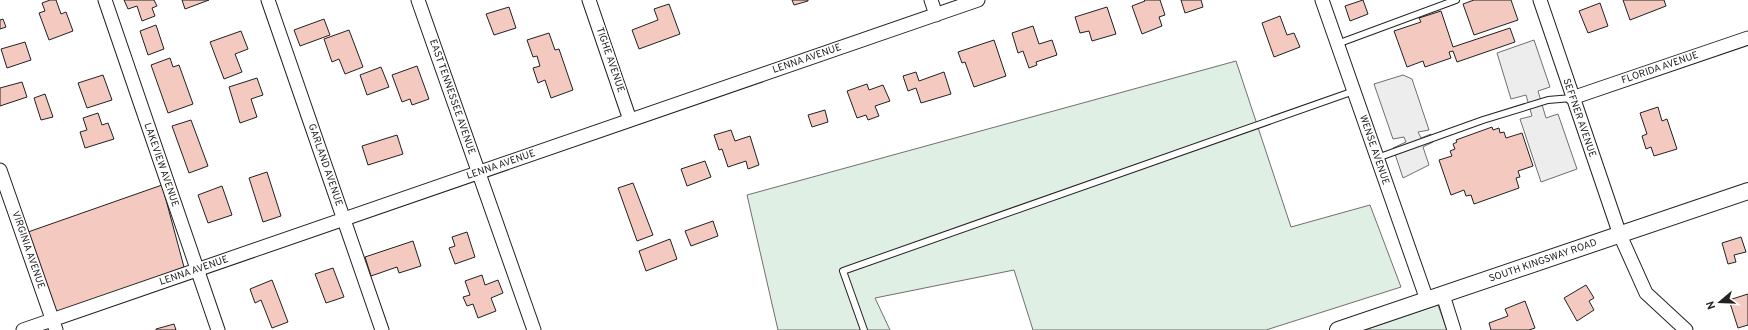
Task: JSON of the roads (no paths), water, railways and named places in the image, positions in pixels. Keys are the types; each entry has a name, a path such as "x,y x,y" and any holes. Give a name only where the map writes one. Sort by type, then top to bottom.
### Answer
{"street":[{"name":"LAKEVIEW AVENUE","path":"104,0 218,330"},
{"name":"GARLAND AVENUE","path":"268,0 382,330"},
{"name":"EAST TENNESSEE AVENUE","path":"418,0 534,330"},
{"name":"TIGHE AVENUE","path":"589,0 630,120"},
{"path":"931,0 936,15"},
{"name":"LENNA AVENUE","path":"23,330 54,325 198,270 978,0"},
{"name":"WENSE AVENUE","path":"1322,0 1427,300"},
{"name":"SEFFNER AVENUE","path":"1540,0 1572,98 1620,235 1646,293 1686,330"},
{"name":"FLORIDA AVENUE","path":"1572,98 1748,38"},
{"name":"VIRGINIA AVENUE","path":"0,170 54,325"},
{"name":"SOUTH KINGSWAY ROAD","path":"1338,330 1748,191"},
{"path":"1443,295 1454,330"}],"lane":[{"path":"1337,44 1456,0"},
{"path":"864,330 843,271 1354,91"},
{"path":"1377,158 1483,120 1548,100 1572,98"}]}
